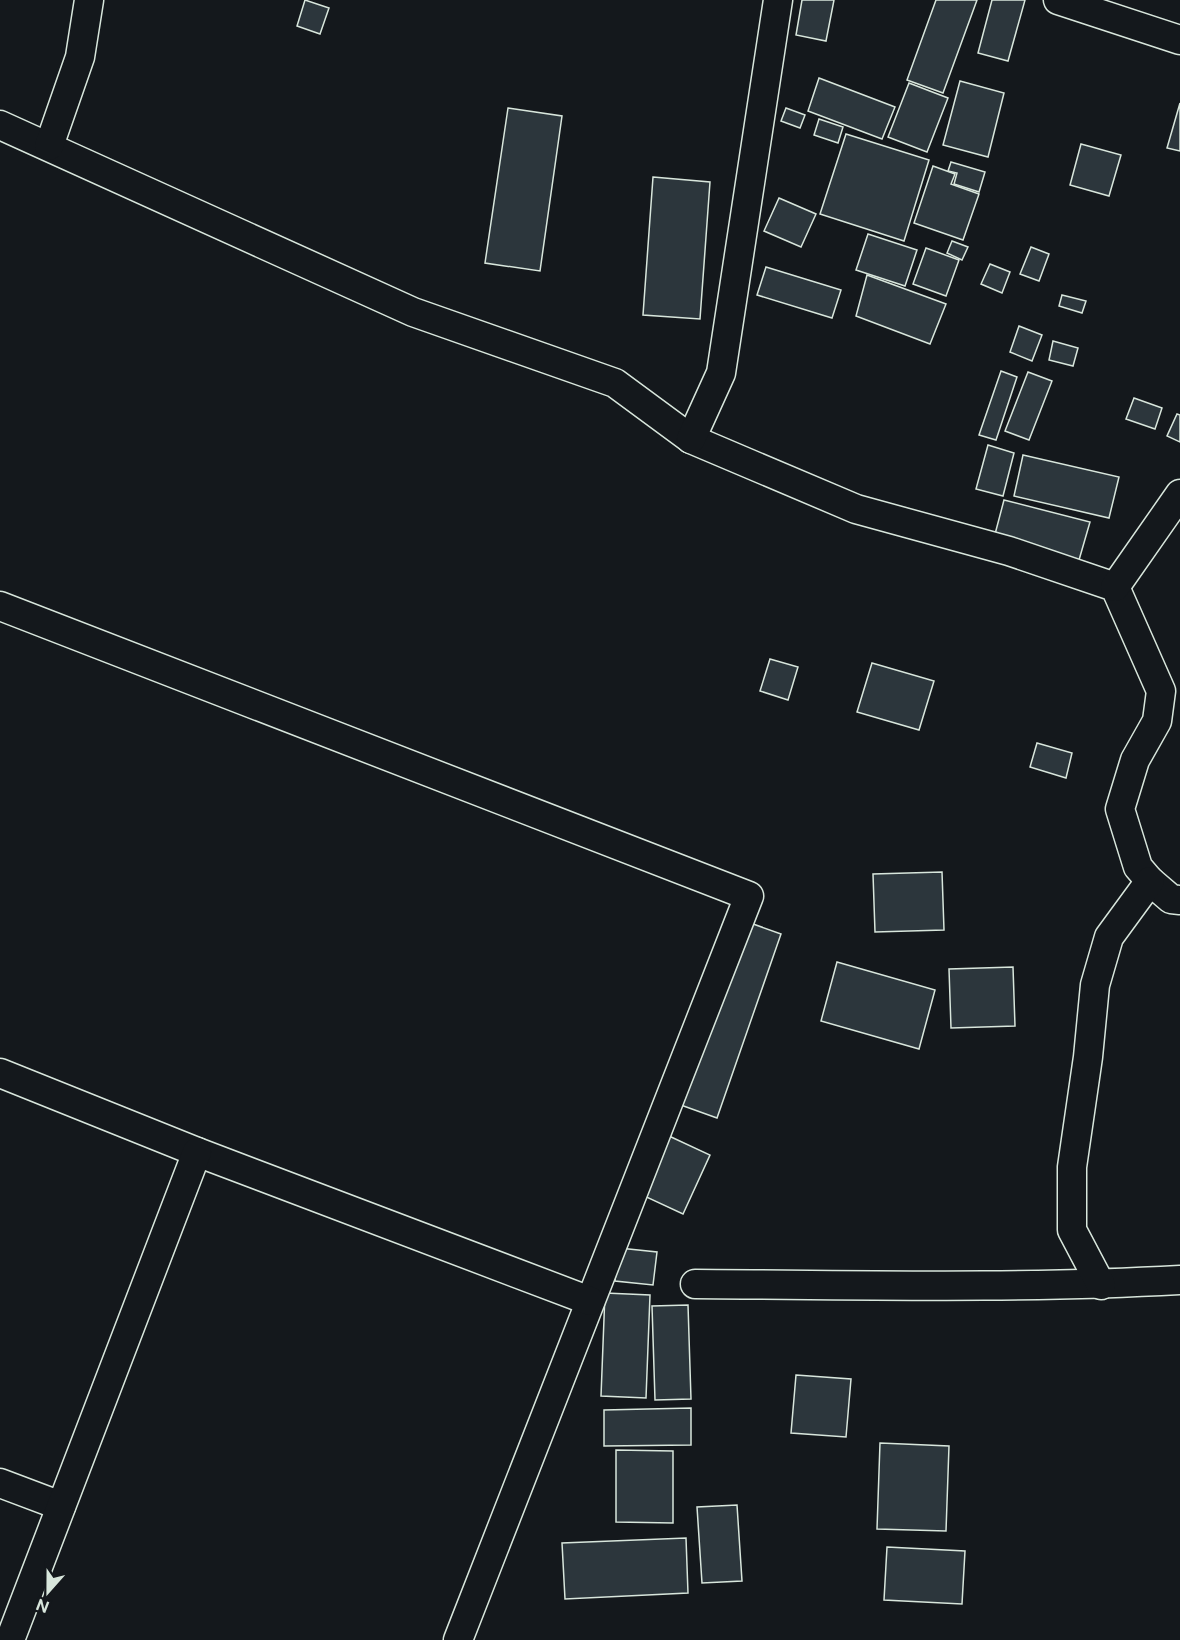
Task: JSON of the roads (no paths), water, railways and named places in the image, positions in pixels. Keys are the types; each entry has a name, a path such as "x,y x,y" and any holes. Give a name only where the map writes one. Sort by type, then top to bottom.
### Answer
{"street":[{"path":"49,146 80,57 88,0"},
{"path":"691,439 721,374 778,0"},
{"path":"1058,0 1180,40"},
{"path":"0,125 413,312 615,383 691,439 856,509 1009,551 1114,587 1161,691 1157,721 1135,760 1120,809 1138,867 1171,899 1180,900"},
{"path":"1114,587 1180,494"},
{"path":"0,606 749,896 458,1640"},
{"path":"1101,1285 1072,1230 1072,1167 1088,1057 1095,985 1109,937 1150,881"},
{"path":"0,1073 197,1152 590,1301"},
{"path":"10,1640 197,1152"},
{"path":"695,1284 964,1287 1101,1285 1180,1280"},
{"path":"0,1483 62,1506"}]}
